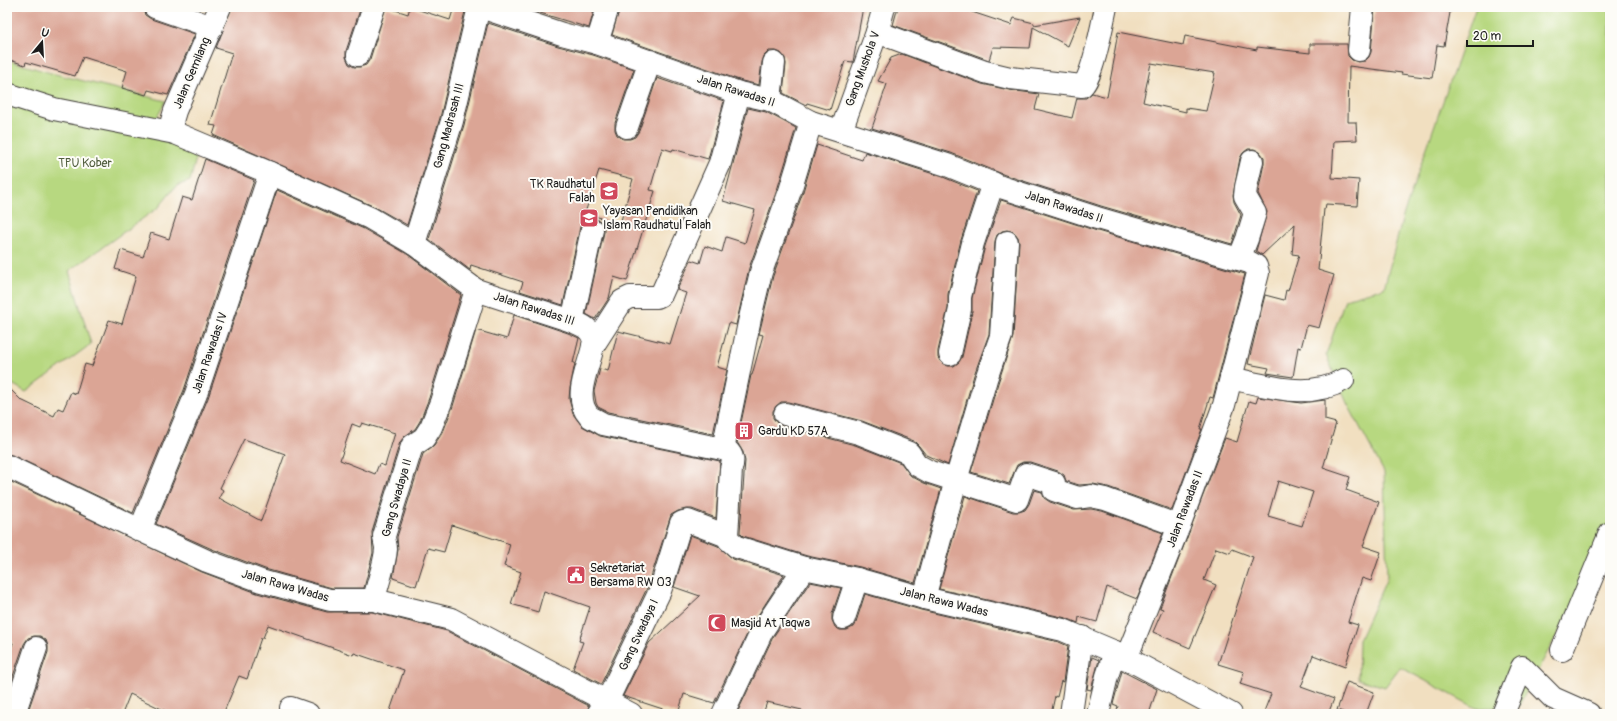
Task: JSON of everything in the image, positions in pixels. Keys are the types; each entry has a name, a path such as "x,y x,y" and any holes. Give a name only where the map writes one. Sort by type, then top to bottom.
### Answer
{"street":[{"path":"155,7 216,17"},
{"path":"358,55 374,7"},
{"name":"Jalan Rawadas II","path":"480,7 562,34 597,43 739,93 770,100 811,122 948,165 993,183 1097,218 1250,262 1256,266 1258,273 1224,405 1179,526 1120,656 1107,676 1098,714"},
{"name":"Gang Madrasah III","path":"414,244 452,121 480,7"},
{"path":"597,43 608,7"},
{"name":"Gang Mushola V","path":"840,131 877,32 884,7"},
{"path":"877,32 985,72 1010,78 1082,86 1086,83 1089,76 1102,30 1106,7"},
{"path":"1359,50 1363,7"},
{"name":"Jalan Gemilang","path":"175,133 172,121 175,111 216,17"},
{"path":"628,127 650,61"},
{"path":"770,100 774,63"},
{"path":"723,714 762,631 804,568 737,547 726,536 732,456 728,450 603,424 590,417 583,406 581,394 593,346 622,301 630,297 657,297 661,295 720,163 739,93"},
{"path":"7,94 54,110 175,133 270,173"},
{"path":"723,448 761,272 790,191 811,122"},
{"path":"1239,259 1255,214 1246,196 1246,187 1252,160"},
{"name":"Jalan Rawadas III","path":"270,173 370,218 414,244 476,290 572,321 586,327 593,336 593,346"},
{"name":"Jalan Rawadas IV","path":"140,530 196,394 270,173"},
{"path":"950,354 960,309 960,297 973,243 993,183"},
{"path":"572,321 592,230"},
{"path":"924,598 956,480 986,379 1001,336 1007,242"},
{"name":"Gang Swadaya II","path":"374,600 385,555 386,546 384,536 410,452 412,446 424,438 432,427 476,290"},
{"path":"1231,378 1297,391 1333,386 1343,380"},
{"path":"785,414 859,433 909,453 917,465 923,468 1017,500 1026,474 1054,483 1054,490 1078,498 1091,496 1105,500 1179,526"},
{"name":"Jalan Rawa Wadas","path":"7,466 208,561 261,581 330,600 374,600 450,618 522,658 603,707 631,714"},
{"name":"Gang Swadaya I","path":"603,707 660,591 681,523 688,522 726,536"},
{"path":"1562,650 1610,533"},
{"name":"Jalan Rawa Wadas","path":"804,568 857,579 924,598 1063,630 1082,637 1191,691 1231,714"},
{"path":"844,618 857,579"},
{"path":"1071,714 1082,637"},
{"path":"14,714 36,648"},
{"path":"1503,714 1522,667 1553,698 1589,714"}],"green space":[{"path":"1476,7 1610,7 1610,537 1518,707 1476,708 1400,667 1385,687 1358,679 1359,640 1387,578 1384,472 1347,403 1326,355 1345,299 1384,288 1404,213"},
{"name":"TPU Kober","path":"7,60 51,73 166,101 156,119 198,151 190,181 176,186 159,207 69,271 91,344 26,392 7,381"}],"building":[{"path":"7,7 137,7 143,9 145,15 151,19 195,34 168,95 148,90 146,95 122,88 127,71 83,57 75,76 26,62 25,65 7,59"},
{"path":"232,7 361,7 346,51 346,57 349,64 354,67 360,67 366,65 370,59 386,7 408,14 410,7 450,20 454,7 466,7 440,118 407,225 375,207 213,135 216,126 210,125 232,53 216,48"},
{"path":"521,7 595,7 589,28"},
{"path":"620,7 863,7 853,62 845,61 830,110 807,103 806,105 783,93 786,64 785,58 781,53 769,51 764,56 759,85 742,81 612,35"},
{"path":"898,7 957,7 1011,25 1014,18 1034,23 1034,25 1080,17 1068,46 1033,27 1030,48 993,47 989,60 893,25"},
{"path":"1375,7 1451,7 1444,46 1437,45 1432,78 1349,66 1348,122 1356,122 1357,140 1334,141 1332,178 1359,180 1357,206 1326,204 1324,209 1318,270 1334,275 1319,328 1307,325 1301,348 1298,347 1293,377 1267,373 1269,368 1248,364 1265,295 1284,300 1286,290 1288,291 1299,255 1292,254 1295,224 1262,255 1256,251 1267,212 1258,193 1264,163 1264,157 1260,152 1254,149 1248,149 1240,158 1233,195 1234,202 1241,215 1232,244 1101,206 1005,175 951,153 872,128 887,84 878,81 891,58 902,54 982,84 1009,90 1039,94 1035,109 1072,118 1077,98 1086,98 1092,93 1107,97 1118,32 1183,45 1185,36 1257,50 1257,47 1310,53 1310,44 1347,44 1348,56 1352,60 1358,62 1365,61 1371,52","holes":["1151,63 1215,73 1206,111 1186,108 1186,112 1143,102"]},
{"path":"488,23 634,69 615,123 617,135 623,139 635,137 639,131 657,78 724,101 708,159 673,149 672,151 662,148 650,190 655,191 627,281 614,277 609,298 595,319 586,314 604,232 604,226 595,218 588,218 580,227 563,305 520,291 523,282 471,265 470,270 429,239 464,125","holes":["599,170 633,179 620,224 585,213"]},
{"path":"748,108 766,112 796,128 778,187 749,268 736,325 729,323 717,367 727,370 713,434 608,412 598,407 594,391 600,369 608,371 618,331 670,344 686,293 677,290 691,260 700,263 705,246 722,252 726,237 745,243 755,210 723,201"},
{"path":"817,145 862,160 865,152 943,177 977,191 961,240 948,294 948,308 938,351 938,358 947,366 954,366 962,357 972,312 972,298 985,246 1001,200 1094,230 1245,274 1213,398 1210,397 1200,429 1202,429 1172,510 1108,487 1093,484 1079,485 1066,481 1064,475 1058,471 1030,462 1023,462 1017,465 1009,484 971,472 1013,337 1019,242 1018,237 1014,232 1007,230 1002,231 997,235 995,241 989,334 974,375 948,465 926,455 914,441 862,421 788,402 781,402 773,411 773,418 782,426 855,445 901,463 911,476 924,483 941,489 915,583 860,567 807,556 743,536 740,533 745,461 743,452 737,442 751,375 763,335 759,334 773,276 802,195"},
{"path":"205,159 254,180 184,390 133,513 12,455 7,454 7,386 21,400 54,416 58,408 63,410 71,392 76,394 85,364 92,366 109,320 122,324 136,276 115,269 121,250 143,257 151,233 169,239 182,197 192,200"},
{"path":"277,190 364,229 407,254 461,295 429,398 420,421 415,429 405,436 400,442 372,532 373,553 364,588 332,588 265,569 212,549 156,524 208,398","holes":["362,423 395,433 385,466 379,464 375,474 340,460 352,424 360,427","244,439 285,454 261,521 219,498 223,490 220,488"]},
{"path":"514,315 579,338 573,363 575,363 569,399 573,414 582,426 600,436 720,461 716,518 692,509 678,511 671,515 648,586 601,684 573,669 583,642 579,641 590,607 544,591 538,612 511,604 521,572 504,566 510,544 452,525 444,552 428,548 416,586 393,578 398,550 397,537 423,454 434,445 443,432 453,406 476,330 507,339"},
{"path":"1258,397 1301,403 1325,400 1325,420 1336,423 1323,468 1350,477 1346,490 1379,502 1363,546 1381,552 1371,581 1362,578 1348,622 1358,625 1345,667 1313,655 1301,687 1334,699 1328,714 1263,714 1271,694 1240,684 1244,672 1218,664 1253,557 1232,549 1230,553 1216,548 1204,580 1216,585 1190,648 1153,632 1163,609 1160,608 1225,438 1237,442 1249,401 1256,403","holes":["1278,481 1313,492 1302,526 1268,516"]},
{"path":"7,480 202,572 257,593 327,612 372,612 447,631 589,706 586,714 389,714 404,670 354,653 353,655 268,625 263,638 261,638 247,679 239,676 223,714 172,714 130,694 122,714 27,714 48,652 48,646 46,640 40,636 28,638 24,644 11,682 7,681 7,659 13,643 7,640"},
{"path":"1034,490 1042,492 1044,498 1050,502 1074,510 1091,509 1102,511 1163,533 1137,599 1107,587 1097,622 1079,617 1078,623 1066,618 939,589 965,496 1013,512 1019,512 1025,510"},
{"path":"690,535 718,546 733,559 784,575 751,626 714,703 684,694 678,714 623,696 649,643 700,596 674,587"},
{"path":"810,582 841,588 832,614 832,620 835,627 840,630 847,630 853,627 865,594 921,610 1059,642 1068,646 1063,682 1061,681 1057,697 1055,696 1051,714 802,714 802,710 767,702 763,714 750,714 738,711 773,637"},
{"path":"1092,657 1099,660 1091,690 1087,689"},
{"path":"1122,671 1157,689 1149,714 1116,714 1118,706 1113,704"},
{"path":"1347,682 1374,692 1366,714 1348,714 1337,710"}],"place":[{"name":"TK Raudhatul Falah","path":"609,191"},
{"name":"Yayasan Pendidikan Islam Raudhatul Falah","path":"589,218"},
{"name":"Gardu KD 57A","path":"744,431"},
{"name":"Sekretariat Bersama RW 03","path":"576,575"},
{"name":"Masjid At Taqwa","path":"717,623"}]}
